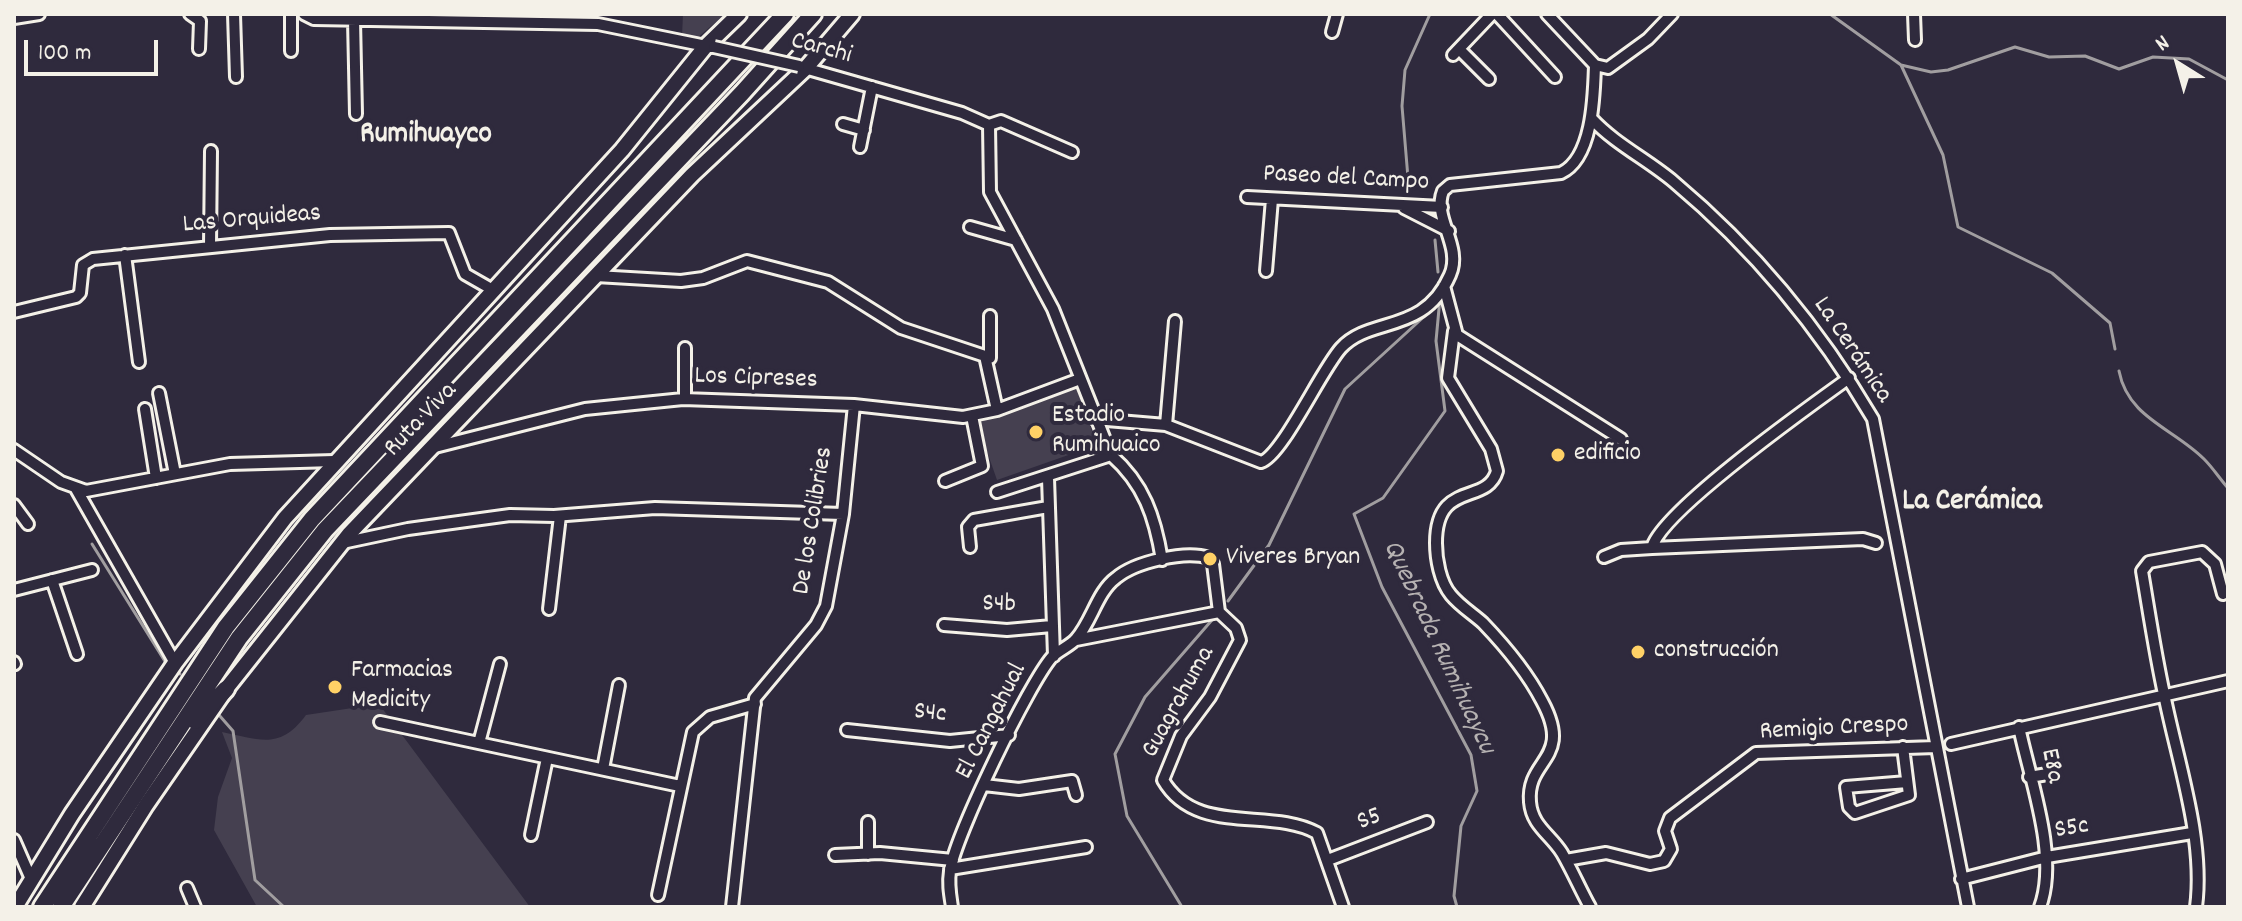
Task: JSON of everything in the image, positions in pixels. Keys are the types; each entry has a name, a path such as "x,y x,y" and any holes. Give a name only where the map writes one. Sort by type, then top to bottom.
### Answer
{"highway":[{"name":"Ruta Viva","path":"42,907 226,627 312,519 785,14"},
{"name":"Ruta Viva","path":"61,907 239,638 325,530 742,93 813,14"},
{"path":"154,767 226,689"}],"main road":[{"name":"Ruta Viva","path":"15,907 175,663 244,570 334,461 622,150 739,14"},
{"name":"Ruta Viva","path":"82,907 146,805 226,689 342,543 429,448 692,175 852,14"}],"street":[{"path":"14,18 39,14"},
{"path":"190,14 200,21 199,49"},
{"path":"234,14 236,77"},
{"path":"291,14 291,51"},
{"name":"Carchi","path":"304,14 314,19 354,20 598,19 802,67 976,117 989,125 1001,121 1072,152"},
{"path":"1332,32 1337,14"},
{"path":"1489,79 1456,52 1494,14 1555,77"},
{"path":"1547,14 1595,65 1608,68 1672,14"},
{"path":"1914,14 1915,40"},
{"path":"354,20 356,114"},
{"path":"1095,419 1166,425 1261,462 1268,460 1275,454 1306,399 1342,347 1357,337 1409,319 1444,286 1454,263 1440,198 1450,185 1567,171 1592,119 1595,65"},
{"path":"860,147 872,87"},
{"name":"La Cerámica","path":"1592,119 1675,183 1751,253 1849,378 1873,419 1968,907"},
{"path":"843,124 864,130"},
{"path":"989,125 990,192 1053,309 1111,455 1128,470 1146,498 1156,525 1162,560"},
{"path":"210,246 211,151"},
{"name":"Paseo del Campo","path":"1247,197 1442,207"},
{"path":"1266,271 1272,199"},
{"path":"1394,205 1449,231"},
{"path":"970,227 1016,240"},
{"name":"Las Orquideas","path":"14,312 76,297 80,293 86,261 210,246 384,232 444,232 452,237 465,274 493,290"},
{"path":"125,255 139,362"},
{"path":"596,276 681,281 703,278 747,261 828,282 901,328 986,358 990,358 990,316"},
{"path":"1444,286 1454,331 1448,378 1491,449 1497,471 1487,485 1455,499 1441,511 1436,544 1441,578 1450,595 1510,652 1543,703 1555,742 1550,756 1532,781 1530,805 1539,828 1566,860 1590,907"},
{"path":"1166,425 1175,321"},
{"path":"1454,331 1621,439"},
{"path":"685,348 685,399"},
{"path":"986,358 997,410"},
{"path":"1652,548 1667,523 1768,437 1849,378"},
{"name":"Los Cipreses","path":"429,448 585,409 685,399 854,405 972,416 997,410 1080,379"},
{"path":"159,393 175,474"},
{"name":"De los Colibries","path":"732,907 755,698 816,625 826,606 843,514 854,405"},
{"path":"145,409 156,478"},
{"path":"945,481 976,472 982,466 972,416"},
{"path":"14,450 61,482 86,491 261,460 334,461"},
{"path":"997,492 1048,478 1111,455"},
{"path":"1048,478 1054,656"},
{"path":"75,487 175,663"},
{"path":"14,505 28,524"},
{"path":"970,547 968,527 974,520 1048,507"},
{"path":"342,543 408,529 510,515 560,516 655,508 843,514"},
{"path":"549,609 560,516"},
{"path":"1604,557 1621,550 1652,548 1863,539 1876,543"},
{"path":"2196,907 2199,883 2181,763 2164,695 2142,571 2144,565 2202,552 2215,564 2223,594"},
{"name":"Guagrahuma","path":"1162,560 1209,558 1215,574 1219,612 1236,628 1240,640 1210,697 1181,736 1163,780 1168,789 1195,809 1241,820 1296,826 1317,833 1328,860"},
{"name":"El Cangahual","path":"952,907 952,864 984,785 1054,656 1076,640 1113,580 1162,560"},
{"path":"14,590 92,570"},
{"path":"52,580 77,654"},
{"path":"1076,640 1219,612"},
{"name":"S4b","path":"944,625 1007,630 1052,626"},
{"path":"479,743 500,664"},
{"path":"1951,744 2228,681"},
{"path":"603,769 619,685"},
{"path":"658,895 693,732 710,717 755,704"},
{"path":"380,722 680,786"},
{"name":"E8a","path":"2019,727 2047,857 2047,884 2040,907"},
{"name":"S4c","path":"847,730 950,741 1009,735"},
{"path":"1903,747 1909,795 1855,813 1849,807 1846,787 1907,782"},
{"name":"Remigio Crespo","path":"1566,860 1606,853 1650,864 1664,861 1671,849 1665,831 1670,818 1756,753 1936,747"},
{"path":"531,835 547,758"},
{"path":"2029,777 2054,773"},
{"path":"984,785 1019,789 1072,781 1076,795"},
{"path":"868,822 868,854"},
{"name":"S5","path":"1328,860 1427,822"},
{"name":"S5c","path":"1961,879 2047,857 2192,833"},
{"path":"14,840 31,879"},
{"path":"835,855 868,854 952,864 1086,847"},
{"path":"1328,860 1343,907"},
{"path":"187,888 195,907"}],"shaded area":[{"path":"683,14 725,14 696,39 682,36"},
{"name":"Estadio Rumihuaico","path":"1075,384 1097,445 997,480 976,420"},
{"path":"379,704 530,907 257,907 214,830 218,797 232,758 222,732 269,740 287,734 306,715"}],"waterway":[{"name":"Quebrada Rumihuaycu","path":"1408,178 1402,106 1405,70 1430,14"},
{"path":"1830,14 1901,65 1931,72 1948,70 2015,47 2049,57 2085,56 2119,69 2153,57 2189,59 2228,80"},
{"path":"1901,65 1943,155 1958,227 2052,273 2110,323 2115,349"},
{"name":"Quebrada Rumihuaycu","path":"1435,240 1438,272"},
{"name":"Quebrada Rumihuaycu","path":"1440,298 1436,341 1445,411 1383,498 1354,514 1382,587 1471,755 1477,791 1461,826 1454,896 1457,907"},
{"path":"1228,601 1269,545 1345,389 1440,302"},
{"path":"2119,371 2124,387 2142,411 2192,448 2228,488"},
{"path":"92,544 166,663"},
{"path":"1182,907 1127,816 1115,754 1145,697 1212,620"},
{"path":"219,715 233,731 255,880 284,907"}],"place":[{"name":"Estadio Rumihuaico","path":"1036,432"},
{"name":"edificio","path":"1558,455"},
{"name":"Viveres Bryan","path":"1210,559"},
{"name":"construcción","path":"1638,652"},
{"name":"Farmacias Medicity","path":"335,687"}],"district":[{"name":"Rumihuayco","path":"426,137"},
{"name":"La Cerámica","path":"1972,504"}]}
